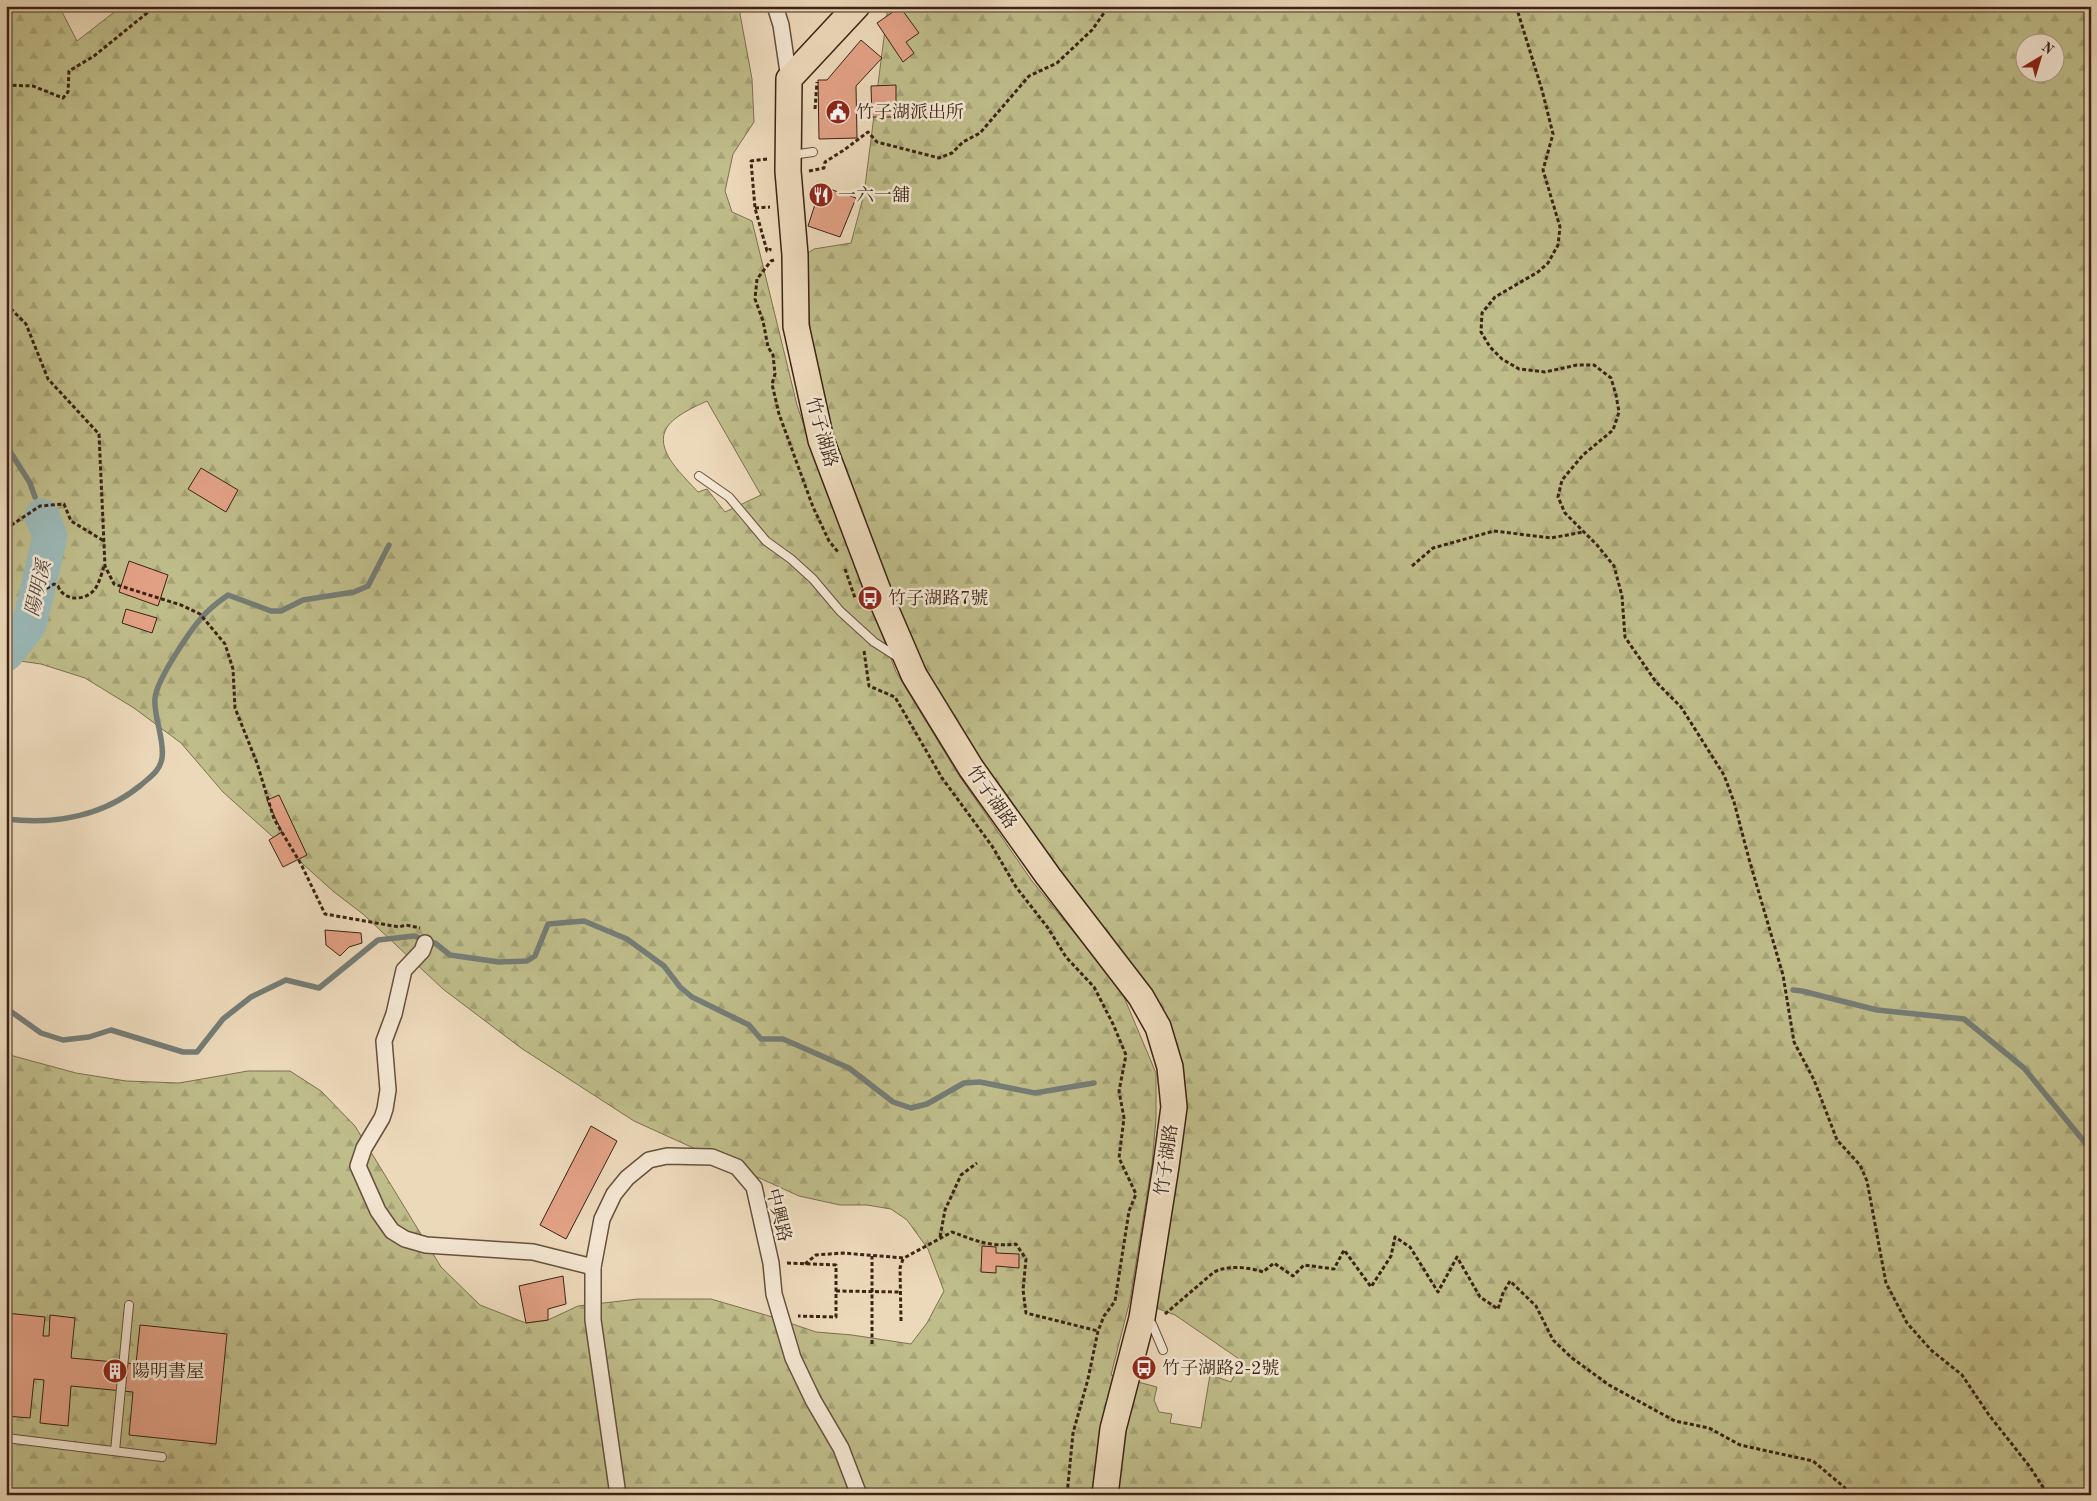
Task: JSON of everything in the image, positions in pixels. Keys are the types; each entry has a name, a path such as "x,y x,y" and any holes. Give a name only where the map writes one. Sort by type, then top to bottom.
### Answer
{"main road":[{"path":"788,79 857,6"},
{"name":"竹子湖路","path":"788,79 780,157 796,255 796,326 821,440 880,596 914,675 971,768 1048,876 1141,997 1158,1027 1170,1067 1174,1107 1147,1321 1112,1429 1105,1495"}],"street":[{"name":"竹子湖路","path":"775,6 781,25 788,79"},
{"path":"426,937 422,951 404,970 394,1014 384,1041 388,1090 385,1109 382,1118 364,1148 358,1166 378,1211 392,1231 405,1239 426,1245 533,1252 593,1266"},
{"name":"中興路","path":"618,1495 593,1320 593,1266 602,1219 614,1194 627,1178 649,1160 667,1156 712,1157 737,1167 754,1187 771,1263 774,1294 793,1358 813,1400 841,1448 859,1495"}],"lane":[{"path":"780,157 813,152"},
{"path":"699,476 729,497 766,541 791,559 813,579 840,611 874,642 910,664"},
{"path":"115,1451 129,1305"},
{"path":"1147,1321 1163,1350"},
{"path":"6,1438 162,1457"}],"path":[{"path":"6,85 33,86 63,98 68,92 69,71 94,56 147,13 150,6"},
{"path":"809,171 824,168 824,162 868,132 877,142 939,158 952,153 963,142 980,133 1029,76 1057,63 1092,30 1109,6"},
{"path":"1516,6 1542,90 1553,134 1543,170 1560,227 1558,245 1548,263 1538,272 1495,297 1482,313 1481,332 1490,347 1502,359 1519,369 1545,372 1577,365 1594,365 1611,378 1619,412 1613,430 1583,455 1562,480 1558,497 1565,513 1614,566 1622,596 1625,637 1656,682 1682,707 1724,775 1734,802 1783,975 1794,1042 1814,1080 1837,1140 1860,1166 1867,1181 1886,1283 1907,1323 1931,1350 1962,1375 1989,1415 2030,1467 2048,1495"},
{"path":"770,241 770,250 767,251 755,208 751,161 780,157"},
{"path":"755,208 775,206"},
{"path":"779,259 771,261 757,279 755,299 763,321 768,347 772,355 774,391 779,414 813,506 829,541 841,555"},
{"path":"6,304 26,324 48,379 99,434 105,566 114,584 181,605 200,614 225,644 233,670 235,708 257,763 274,819 301,864 325,914 399,927 406,924 416,925 426,937"},
{"path":"6,560 8,560 7,528 40,506 64,504 71,521 104,541"},
{"path":"1412,566 1433,548 1494,531 1551,538 1584,532"},
{"path":"843,564 860,609 869,686 895,697 942,778 992,846 1016,887 1048,928 1066,957 1094,988 1113,1024 1126,1055 1119,1092 1124,1118 1119,1158 1136,1194 1129,1210 1115,1301 1104,1316 1098,1331 1088,1380 1073,1432 1068,1495"},
{"path":"41,592 54,584 68,598 81,597 94,590 105,566"},
{"path":"940,1238 945,1210 961,1176 977,1163"},
{"path":"901,1321 901,1262 904,1258 952,1232 983,1244 997,1246 1016,1244 1026,1259 1022,1290 1026,1313 1098,1331"},
{"path":"1147,1321 1223,1267 1253,1268 1263,1272 1274,1263 1293,1276 1304,1265 1334,1269 1344,1250 1371,1287 1391,1256 1395,1237 1410,1247 1438,1292 1457,1257 1480,1297 1498,1309 1503,1293 1510,1281 1536,1306 1553,1340 1572,1358 1609,1385 1676,1421 1709,1428 1740,1444 1812,1461 1844,1487 1850,1495"},
{"path":"803,1316 836,1317 836,1265 805,1264 816,1255 843,1253 904,1258"},
{"path":"872,1256 872,1344"},
{"path":"836,1291 900,1292"}],"green space":[{"path":"6,6 59,6 77,41 122,6 741,6 740,14 752,79 754,122 733,154 725,191 732,212 752,221 797,405 815,459 841,523 896,672 958,774 1032,881 1121,990 1156,1073 1156,1119 1152,1164 1130,1300 1111,1375 1157,1387 1154,1400 1159,1412 1172,1414 1170,1423 1201,1428 1210,1375 1231,1382 1242,1361 1175,1315 1154,1307 1183,1084 1056,870 979,763 925,672 843,475 812,356 805,255 814,249 851,243 864,194 888,6 2091,6 2091,1495 6,1495 6,1054 76,1073 126,1081 179,1083 248,1071 290,1071 321,1091 355,1126 441,1267 480,1305 526,1323 548,1320 578,1306 638,1299 711,1299 816,1332 852,1335 911,1344 927,1323 944,1291 928,1249 907,1220 891,1209 867,1205 840,1205 799,1196 634,1121 521,1048 443,989 363,914 334,892 223,792 181,743 134,708 85,678 41,664 6,659","holes":["707,401 761,495 725,512 707,489 698,492 675,467 664,447 667,427 679,415"]}],"building":[{"path":"900,7 919,33 906,42 914,53 903,62 877,23"},
{"name":"竹子湖派出所","path":"861,40 882,58 856,86 857,138 819,139 818,80 827,80"},
{"path":"896,85 896,117 872,117 871,86"},
{"path":"821,186 856,198 840,237 808,226"},
{"path":"201,468 238,490 226,512 188,489"},
{"path":"129,561 168,575 158,606 119,592"},
{"path":"126,609 157,618 152,633 122,623"},
{"path":"279,795 307,855 283,867 269,840 282,832 267,800"},
{"path":"325,930 361,933 362,943 349,947 340,956 326,945"},
{"path":"591,1126 617,1141 566,1239 540,1225"},
{"path":"982,1246 996,1247 996,1253 1019,1254 1019,1268 996,1266 996,1273 981,1272"},
{"path":"563,1276 566,1304 548,1309 548,1320 526,1323 519,1286"},
{"name":"陽明書屋","path":"6,1313 45,1317 43,1336 49,1336 50,1315 75,1318 71,1358 136,1364 140,1325 227,1334 216,1444 129,1435 133,1392 71,1386 68,1426 40,1423 44,1380 34,1379 30,1418 6,1416"}],"waterway":[{"name":"陽明溪","path":"6,445 30,483 35,497"},
{"name":"陽明溪","path":"6,654 29,625 50,536 42,516"},
{"path":"6,819 42,821 78,816 95,811 126,796 154,773 159,767 162,758 162,743 155,705 157,689 177,653 201,618 228,595 271,611 281,611 303,600 354,592 368,586 389,545"},
{"path":"6,1008 41,1033 63,1040 89,1037 111,1030 183,1052 197,1052 223,1019 251,997 286,980 319,988 378,940 414,936 435,943 450,955 499,962 527,961 535,956 548,924 584,921 627,939 664,966 680,987 692,997 749,1025 761,1039 783,1039 849,1068 893,1102 911,1108 927,1104 964,1083 980,1082 1035,1093 1094,1083"},
{"path":"1793,990 1877,1010 1964,1019 2024,1068 2091,1150"}],"place":[{"name":"竹子湖派出所","path":"838,112"},
{"name":"一六一舖","path":"821,195"},
{"name":"竹子湖路7號","path":"870,598"},
{"name":"竹子湖路2-2號","path":"1144,1368"},
{"name":"陽明書屋","path":"115,1371"}]}
